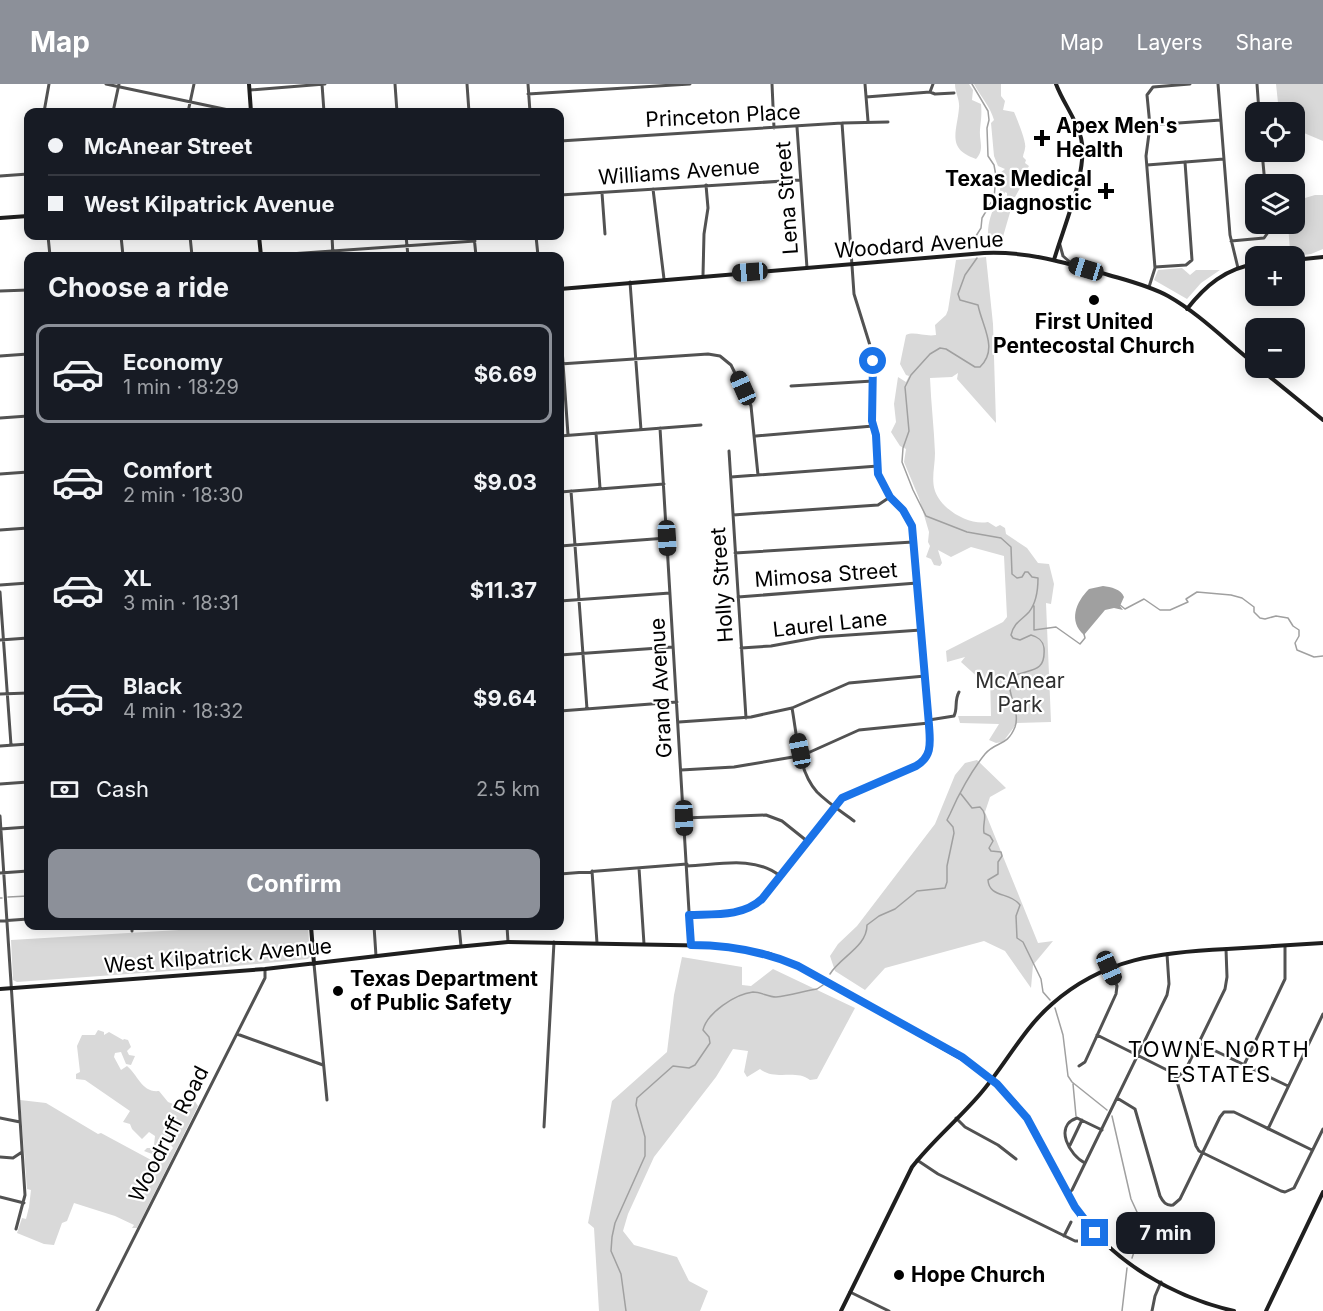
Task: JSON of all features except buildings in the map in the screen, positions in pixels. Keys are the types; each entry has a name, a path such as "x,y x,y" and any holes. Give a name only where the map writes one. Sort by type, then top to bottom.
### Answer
{"main road":[{"path":"249,84 251,108"},
{"path":"1054,260 1079,177 1083,154 1078,127 1056,84"},
{"path":"0,218 24,216"},
{"name":"Woodard Avenue","path":"564,289 703,275 1001,252 1027,254 1149,287 1187,309 1245,356"},
{"path":"1305,259 1323,257"},
{"path":"1187,309 1211,283 1245,266"},
{"name":"Woodard Avenue","path":"1272,378 1323,420"},
{"path":"311,930 314,964"},
{"name":"West Kilpatrick Avenue","path":"0,988 265,969 508,942 691,945 742,948 770,954 798,966 962,1057 992,1079 1027,1118 1068,1194 1095,1233 1130,1264 1161,1282 1201,1301 1234,1311"},
{"path":"841,1311 896,1197 917,1160 992,1079 1029,1027 1052,1004 1077,985 1109,968 1136,959 1167,953 1323,944"},
{"path":"1266,1311 1323,1192"}],"street":[{"path":"45,108 49,84"},
{"path":"106,84 219,108"},
{"path":"189,108 194,84"},
{"path":"250,90 323,84 324,108"},
{"path":"394,84 397,108"},
{"path":"467,84 469,108"},
{"path":"528,84 530,108"},
{"path":"528,94 690,84"},
{"name":"Lena Street","path":"772,84 774,128"},
{"path":"865,84 868,122"},
{"path":"930,92 933,84"},
{"path":"1149,287 1155,267 1147,165 1150,125 1148,95 1150,89 1156,87 1190,84"},
{"path":"1218,84 1231,241 1238,268"},
{"path":"1257,84 1258,102"},
{"path":"114,108 118,85"},
{"path":"866,97 930,92 954,93"},
{"path":"1150,125 1221,120"},
{"name":"Princeton Place","path":"564,141 888,122"},
{"path":"689,915 734,912 753,906 762,899 834,806 846,796 916,766 925,759 930,748 912,526 903,510 890,497 878,474 873,426 872,352 855,302 842,123"},
{"name":"Lena Street","path":"797,127 807,268"},
{"path":"1147,165 1224,159"},
{"path":"1155,267 1186,265 1192,260 1185,162"},
{"path":"0,176 24,174"},
{"name":"Williams Avenue","path":"564,195 706,184 800,180"},
{"path":"703,275 704,234 708,208 706,184"},
{"path":"653,189 664,279"},
{"path":"602,193 605,234"},
{"path":"1231,241 1264,238 1267,234"},
{"path":"332,240 333,251"},
{"path":"406,240 408,252"},
{"path":"1059,241 1063,256 1073,265"},
{"path":"319,252 475,242 476,252"},
{"path":"630,282 641,430"},
{"path":"0,291 24,290"},
{"path":"0,356 24,354"},
{"path":"564,364 708,354 726,360 734,369 752,410 758,475"},
{"path":"791,386 873,381"},
{"path":"564,394 568,435"},
{"path":"0,418 24,416"},
{"path":"564,435 700,425"},
{"path":"755,436 873,426"},
{"name":"Grand Avenue","path":"660,428 691,945"},
{"path":"596,433 600,488"},
{"name":"Holly Street","path":"729,451 746,718"},
{"path":"731,477 878,465"},
{"path":"0,474 24,472"},
{"path":"564,492 664,484"},
{"path":"571,491 587,709"},
{"path":"733,515 878,505 890,497"},
{"path":"0,530 24,528"},
{"path":"564,546 667,538"},
{"path":"735,553 913,542"},
{"path":"0,585 24,583"},
{"name":"Mimosa Street","path":"738,597 917,584"},
{"path":"0,592 11,745"},
{"path":"564,601 670,593"},
{"name":"Laurel Lane","path":"741,648 771,646 820,637 921,630"},
{"path":"2,639 24,638"},
{"path":"564,656 673,647"},
{"path":"678,722 746,718 792,708 849,683 925,676"},
{"path":"681,770 734,767 801,755 859,730 954,716 955,700 959,692"},
{"path":"0,694 24,693"},
{"path":"564,711 677,702"},
{"path":"792,708 801,755 811,784 817,792 854,821"},
{"path":"0,746 24,744"},
{"path":"0,784 24,782"},
{"path":"684,818 766,815 782,821 807,841"},
{"path":"0,816 25,1203 16,1229"},
{"path":"0,829 24,827"},
{"path":"564,874 754,863 780,876"},
{"path":"639,868 644,944"},
{"path":"2,873 24,871"},
{"path":"592,871 597,944"},
{"path":"0,921 24,919"},
{"path":"374,930 376,956"},
{"path":"459,930 461,946"},
{"path":"507,930 508,942"},
{"path":"544,1127 554,942"},
{"path":"1244,1065 1285,979 1285,946"},
{"path":"1176,1078 1185,1071 1226,984 1226,949"},
{"path":"1068,1194 1102,1130 1167,995 1169,984 1167,953"},
{"path":"314,964 327,1100"},
{"path":"1079,1066 1085,1062 1117,990 1109,968"},
{"name":"Woodruff Road","path":"97,1311 265,978 265,969"},
{"path":"1268,1129 1321,1024 1323,1014"},
{"path":"237,1034 323,1065"},
{"path":"1097,1035 1170,1071 1176,1078 1196,1146 1202,1152 1281,1191 1288,1191 1295,1186 1323,1129"},
{"path":"1199,1043 1288,1086"},
{"path":"1117,1098 1135,1109 1160,1196 1166,1204 1173,1205 1180,1199 1224,1112 1234,1112 1312,1150"},
{"path":"0,1118 20,1122"},
{"path":"956,1118 965,1127 998,1145 1016,1159"},
{"path":"1085,1163 1076,1157 1064,1133 1065,1126 1074,1119 1082,1120 1102,1130"},
{"path":"1070,1145 1082,1120"},
{"path":"0,1157 13,1158 22,1152"},
{"path":"917,1160 938,1174 1064,1236 1082,1242 1095,1233"},
{"path":"0,1197 25,1203"},
{"path":"1064,1236 1071,1222"},
{"path":"1152,1311 1161,1282"},
{"path":"850,1292 889,1311"}],"green space":[{"path":"955,84 969,84 973,90 972,100 981,104 981,148 976,159 960,150 955,139 959,105"},
{"path":"974,84 1001,84 1001,96 1005,101 1003,110 1014,112 1023,136 1025,145 1023,157 1029,166 1015,197 1009,199 1007,193 1000,193 1000,173 1005,169 998,166 994,156 991,123 994,120"},
{"path":"1276,84 1323,84 1323,141 1305,133 1305,102 1278,102"},
{"path":"1323,195 1323,249 1305,255 1305,246 1290,246 1289,234 1305,234 1305,198"},
{"path":"997,202 1010,206 1011,209 1002,240 996,245 989,243 988,227"},
{"name":"McAnear Park","path":"986,257 993,324 996,423 957,379 958,373 952,377 930,378 935,491 949,510 964,519 981,523 988,522 996,527 1000,525 1005,528 1006,534 1027,548 1038,563 1049,564 1054,584 1051,604 1046,603 1051,722 1017,723 1003,742 996,743 989,740 999,724 960,723 958,716 991,716 990,676 982,681 961,662 965,657 947,662 946,651 1003,622 1007,617 1004,556 971,547 951,557 938,550 942,563 940,566 934,565 931,559 926,557 930,546 929,532 919,498 904,462 906,449 900,446 891,432 896,422 894,404 898,377 906,382 909,376 900,364 906,335 936,335 935,325 948,310 956,260"},
{"path":"1182,268 1190,275 1196,270 1220,270 1201,283 1187,299 1154,280 1158,270"},
{"path":"977,760 1006,788 990,797 985,812 1038,943 1053,941 1033,965 1031,988 1005,951 984,941 885,968 865,990 835,971 830,956 838,944 857,926 935,824 955,775 965,763"},
{"path":"179,930 308,930 310,957 225,967 17,982 13,980 11,940"},
{"path":"682,957 742,967 742,985 751,986 773,969 855,1008 817,1079 810,1080 798,1075 772,1074 760,1069 747,1077 744,1072 748,1051 733,1049 716,1077 654,1157 628,1214 623,1231 634,1245 677,1257 689,1281 708,1291 700,1311 599,1311 594,1228 588,1223 612,1101 667,1052 674,995"},
{"path":"98,1030 104,1032 104,1035 109,1032 123,1040 128,1040 131,1047 127,1051 129,1055 135,1056 131,1065 126,1064 121,1052 115,1053 114,1057 121,1070 127,1066 144,1086 153,1091 159,1091 168,1102 183,1108 186,1100 194,1100 198,1106 137,1228 132,1228 134,1225 115,1216 74,1203 67,1221 62,1223 54,1245 44,1244 17,1233 22,1218 26,1219 31,1190 27,1189 20,1100 46,1103 98,1134 101,1133 153,1161 152,1154 144,1151 147,1148 158,1148 162,1155 169,1153 173,1148 170,1143 161,1139 159,1145 154,1145 155,1136 149,1132 142,1139 130,1124 123,1122 130,1111 85,1080 76,1079 76,1074 80,1072 77,1046 82,1035 95,1035"}],"shaded area":[{"path":"1103,586 1123,594 1120,606 1123,610 1114,608 1105,610 1084,635 1076,624 1077,606 1089,589"}],"waterway":[{"path":"972,84 988,111 988,156 994,165 996,176 994,198 982,218 981,228 976,236 977,248"},
{"path":"830,974 863,940 867,925 879,916 895,909 917,891 945,888 954,833 953,827 947,820 980,760 989,750 1005,741 1015,727 1016,714 1010,689 1011,677 1039,667 1044,657 1044,648 1038,638 1031,635 1020,640 1011,635 1016,624 1034,604 1038,578 1032,577 1028,572 1017,578 1012,574 1011,547 1001,538 967,532 926,516 902,462 903,448 909,431 905,387 911,375 930,354 940,348 946,349 975,367 980,367 986,360 988,337 978,305 960,300 958,294 965,275 977,258"},
{"path":"1120,605 1125,609 1144,599 1160,610 1170,610 1188,602 1186,599 1197,592 1231,595 1242,598 1254,607 1254,612 1260,618 1276,616 1288,618 1299,630 1295,643 1297,650 1314,657 1323,656"},
{"path":"1034,606 1034,630 1056,627 1080,644 1085,638 1084,634"},
{"path":"961,794 972,808 980,807 983,810 984,833 993,841 989,848 991,851 1001,852 1002,856 998,862 998,874 988,880 989,886 992,890 1011,898 1020,905 1016,916 1017,938 1023,942 1041,979 1043,992 1050,1000"},
{"path":"8,897 24,896"},
{"path":"626,1311 621,1274 611,1251 615,1223 645,1156 645,1137 636,1105 637,1098 673,1066 689,1068 695,1065 710,1043 709,1037 703,1030 706,1024 710,1017 730,1000 753,992 776,997 786,996 817,989 823,985"},
{"path":"1055,1008 1063,1035 1068,1076 1072,1082 1107,1110"},
{"path":"1073,1084 1076,1116"},
{"path":"1112,1116 1131,1199 1143,1225 1132,1258"},
{"path":"1122,1311 1127,1268"}],"place":[{"name":"Apex Men's Health","path":"1042,138"},
{"name":"Texas Medical Diagnostic","path":"1106,191"},
{"name":"First United Pentecostal Church","path":"1094,300"},
{"name":"Texas Department of Public Safety","path":"338,991"},
{"name":"Hope Church","path":"899,1275"}],"district":[{"name":"TOWNE NORTH ESTATES","path":"1219,1062"}],"route":[{"path":"873,361 872,421 876,435 878,474 890,497 903,510 912,526 929,725 929,753 916,766 853,792 838,801 762,899 753,906 734,912 689,915 691,945 742,948 770,954 826,980 978,1068 1010,1097 1027,1118 1075,1207 1095,1233"}]}
